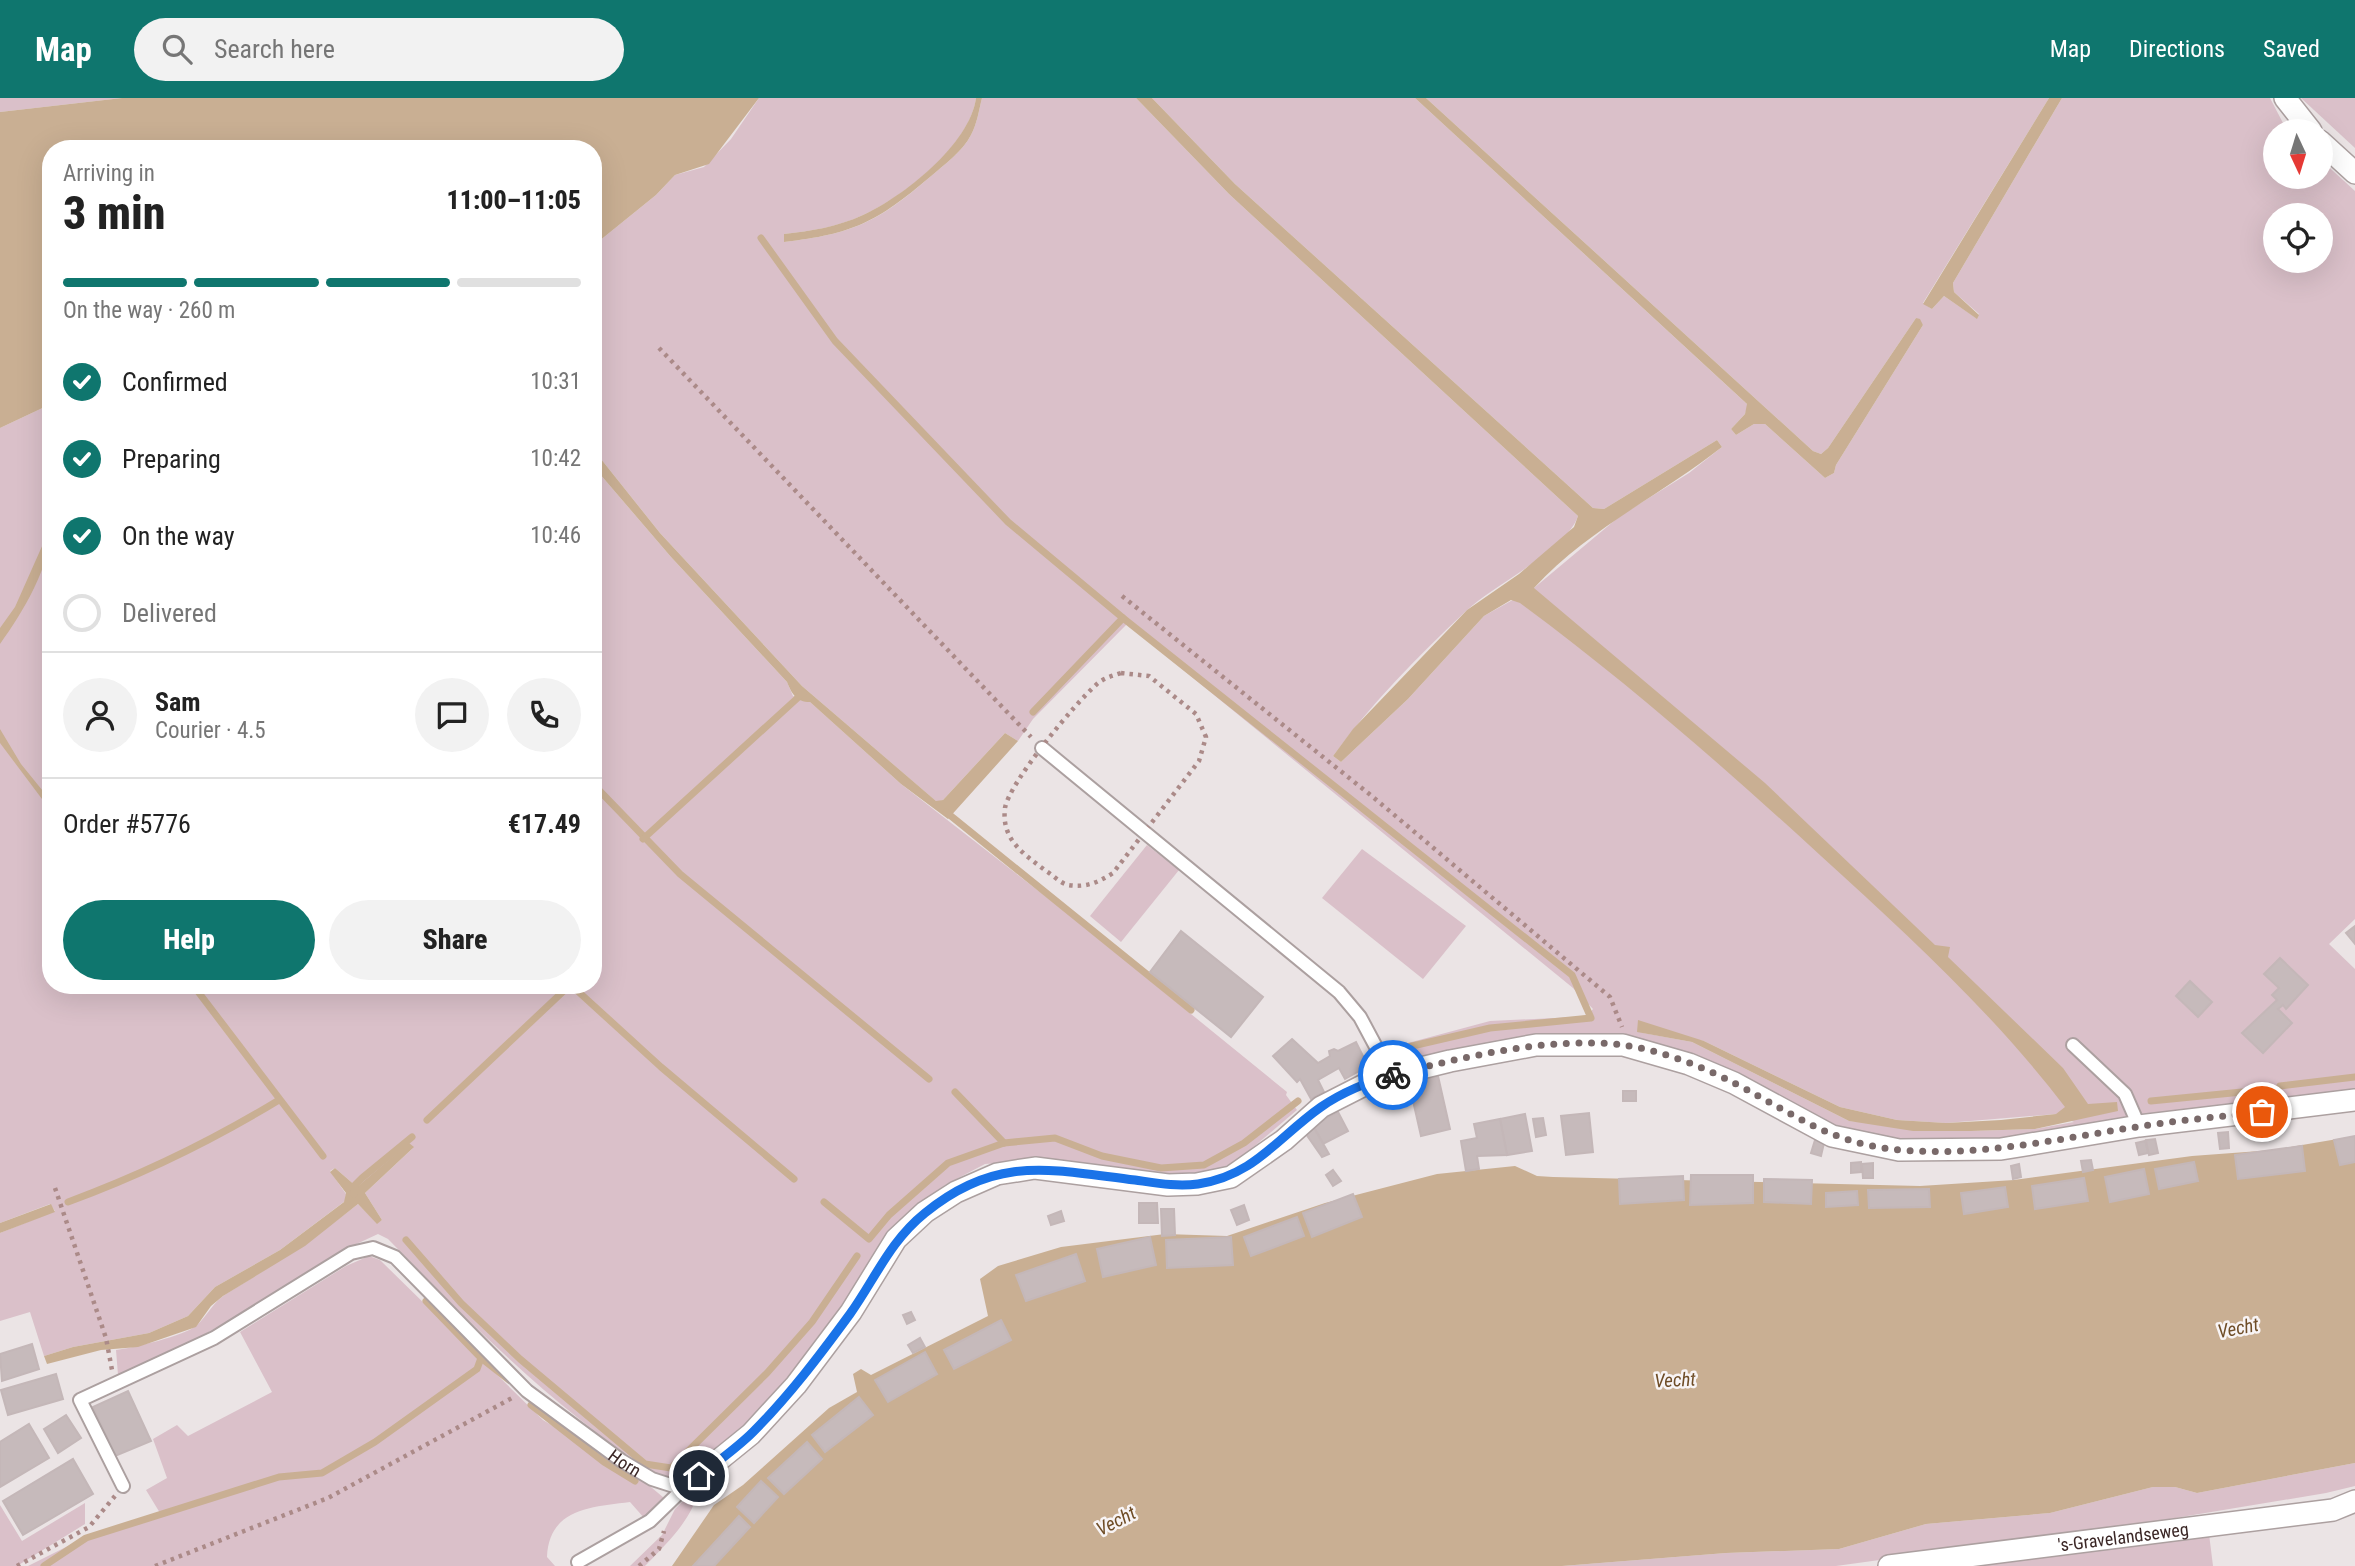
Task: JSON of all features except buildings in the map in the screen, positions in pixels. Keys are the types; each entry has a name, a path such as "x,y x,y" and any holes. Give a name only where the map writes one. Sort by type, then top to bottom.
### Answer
{"street":[{"path":"2285,98 2302,119"},
{"path":"2333,153 2355,173"},
{"path":"683,1489 751,1434 787,1395 851,1312 896,1239 925,1212 956,1192 997,1174 1034,1168 1168,1185 1197,1184 1231,1177 1284,1140 1321,1107 1376,1079 1450,1061 1536,1045 1623,1045 1712,1073 1832,1136 1899,1150 2001,1149 2139,1126 2355,1100"},
{"name":"'s-Gravelandseweg","path":"1889,1566 2333,1510 2355,1500"}],"lane":[{"path":"1042,748 1339,992 1360,1017 1391,1075"},
{"path":"2073,1045 2125,1094 2139,1126"},
{"name":"Horn","path":"123,1486 79,1399 214,1338 362,1249 385,1251 395,1256 527,1391 622,1461 652,1479 683,1489"},
{"path":"578,1562 650,1521 683,1489"}],"path":[{"path":"659,348 1042,748"},
{"path":"1122,596 1373,797 1610,997 1621,1021 1623,1045"},
{"path":"55,1188 110,1353"},
{"path":"155,1566 328,1498 527,1391"},
{"path":"18,1566 89,1527 123,1486"}],"shaded area":[{"path":"0,98 122,98 0,112"},
{"path":"759,98 976,98 962,134 933,167 897,196 863,215 824,228 784,234 784,242 808,239 847,230 863,223 912,192 963,147 975,126 982,98 1136,98 1229,194 1578,516 1559,542 1478,601 1413,663 1379,699 1333,756 1341,762 1408,699 1484,616 1534,588 1620,516 1689,473 1722,447 1717,440 1604,509 1593,508 1235,184 1152,98 1415,98 1748,405 1745,414 1731,429 1736,435 1754,424 1765,424 1825,478 1834,473 1836,465 1923,325 1916,318 1828,448 1821,454 1813,451 1426,98 2049,98 1923,303 1932,309 1944,296 1976,318 1979,314 1954,292 1953,283 2062,98 2270,98 2281,119 2263,119 2263,189 2333,189 2333,171 2355,191 2355,919 2329,944 2355,969 2355,1091 2072,1134 1927,1146 1842,1132 1632,1040 1603,1036 1545,1036 1485,1043 1399,1062 1393,1047 1490,1021 1576,1017 1588,1015 1593,1009 1573,988 1127,624 1033,719 1018,741 1005,733 943,800 937,802 802,686 660,533 602,460 602,239 656,195 675,175 704,167 731,139","holes":["1638,1032 1704,1041 1840,1107 1897,1120 1946,1123 2056,1114 2074,1122 2035,1129 1971,1131 1849,1121 1692,1042"]},
{"path":"2301,98 2355,98 2355,148 2333,128 2333,119 2324,119"},
{"path":"42,408 42,994 602,994 602,476 671,557 787,682 793,696 809,701 901,784 1063,910 1287,1092 1286,1095 1297,1110 1237,1161 1208,1174 1181,1178 1036,1160 985,1164 945,1185 919,1204 813,1352 753,1418 689,1475 676,1481 660,1477 621,1451 550,1395 484,1335 388,1239 378,1234 350,1247 293,1284 189,1343 118,1375 116,1350 158,1341 191,1329 221,1298 358,1204 377,1223 382,1220 365,1193 413,1148 357,1187 335,1168 330,1171 346,1194 345,1201 280,1250 215,1287 188,1316 149,1333 73,1347 44,1356 30,1312 0,1321 0,1233 55,1211 50,1204 0,1223 0,428"},
{"path":"1147,845 1179,870 1121,942 1090,916"},
{"path":"1362,849 1466,926 1423,979 1322,898"},
{"path":"369,1256 380,1260 543,1420 645,1482 664,1498 645,1519 630,1502 574,1513 555,1529 550,1541 547,1557 555,1566 28,1566 78,1541 160,1513 146,1490 167,1478 153,1439 177,1425 188,1436 272,1392 240,1332 346,1266"},
{"path":"2355,1463 2355,1486 2326,1493 2133,1525 1836,1566 1562,1566 1726,1553 1839,1549 1926,1524 2050,1513 2153,1487 2175,1487 2197,1493"},
{"path":"701,1483 692,1508 672,1538 645,1566 630,1566 662,1535 675,1509"},
{"path":"85,1503 85,1524 17,1566 0,1566 0,1505 22,1541"},
{"path":"2209,1534 2213,1566 1978,1566"}],"water":[{"path":"122,98 759,98 709,164 675,175 656,195 602,239 602,140 42,140 42,408 0,428 0,112"},
{"path":"976,98 982,98 978,117 963,147 895,205 847,230 784,242 784,234 843,223 897,196 948,150 971,115"},
{"path":"1136,98 1152,98 1235,184 1593,508 1604,509 1717,440 1722,447 1577,548 1534,588 1765,783 1935,945 1950,947 1948,957 2063,1068 2088,1104 2117,1102 2118,1111 2035,1129 1913,1131 1849,1121 1692,1042 1637,1032 1638,1020 1704,1041 1840,1107 1897,1120 1946,1123 2001,1120 2056,1114 2065,1107 1980,1008 1886,915 1674,726 1520,603 1511,600 1484,616 1408,699 1341,762 1333,756 1353,729 1467,610 1519,574 1574,527 1578,516 1229,194"},
{"path":"1415,98 1426,98 1813,451 1821,454 1828,448 1916,318 1920,319 1923,325 1836,465 1834,473 1825,478 1765,424 1754,424 1736,435 1731,429 1745,414 1747,404"},
{"path":"2049,98 2062,98 1953,283 1954,292 1979,315 1977,319 1944,296 1932,309 1923,304"},
{"path":"602,460 660,533 802,686 936,801 943,800 1005,733 1018,741 948,819 901,784 810,702 801,701 795,696 787,682 671,557 602,476"},
{"path":"42,546 41,572 18,618 0,644 0,628 15,607"},
{"path":"0,729 21,764 42,790 42,799 0,743"},
{"name":"Vecht","path":"2355,1136 2355,1463 2197,1493 2175,1487 2153,1487 2050,1513 1926,1524 1839,1549 1726,1553 1562,1566 672,1566 714,1505 743,1485 829,1408 857,1392 853,1374 861,1369 871,1375 988,1316 980,1279 998,1266 1061,1247 1165,1234 1227,1236 1325,1203 1437,1174 1515,1166 1537,1176 1553,1177 1920,1186 2014,1180 2192,1156 2273,1150"},
{"path":"409,1143 414,1147 365,1193 382,1220 377,1224 358,1204 305,1246 223,1296 211,1306 196,1327 138,1347 101,1350 47,1364 44,1356 73,1347 149,1333 188,1316 215,1287 280,1250 344,1202 346,1193 330,1172 335,1168 357,1187"},
{"path":"51,1204 55,1212 0,1233 0,1223"}],"waterway":[{"path":"761,238 835,341 1008,522 1123,618 1572,975 1591,1018 1490,1028 1408,1047"},
{"path":"1033,712 1123,618"},
{"path":"643,839 803,693"},
{"path":"602,793 680,874 929,1079"},
{"path":"946,812 1191,1010"},
{"path":"200,994 323,1156"},
{"path":"427,1120 560,994"},
{"path":"581,994 661,1067 794,1179"},
{"path":"2280,1086 2355,1077"},
{"path":"955,1092 1004,1143"},
{"path":"2151,1101 2242,1092"},
{"path":"68,1202 176,1156 279,1100"},
{"path":"824,1202 869,1239 889,1215 948,1163 1004,1143 1055,1138 1102,1156 1161,1168 1204,1165 1244,1143 1298,1101"},
{"path":"354,1194 355,1185 362,1178 412,1137"},
{"path":"406,1240 461,1303 520,1359 645,1464 671,1468 767,1373 812,1322 857,1256"},
{"path":"426,1301 481,1358 509,1380"},
{"path":"44,1566 86,1538 279,1477 322,1473 375,1442 477,1369 481,1358"},
{"path":"531,1405 604,1462 635,1481"}],"way so far":[{"path":"1393,1075 1536,1045 1623,1045 1712,1073 1832,1136 1899,1150 2001,1149 2139,1126 2262,1112"}],"route":[{"path":"699,1476 751,1434 796,1385 851,1312 896,1239 925,1212 956,1192 997,1174 1034,1168 1168,1185 1197,1184 1231,1177 1284,1140 1321,1107 1376,1079 1393,1075"}]}
